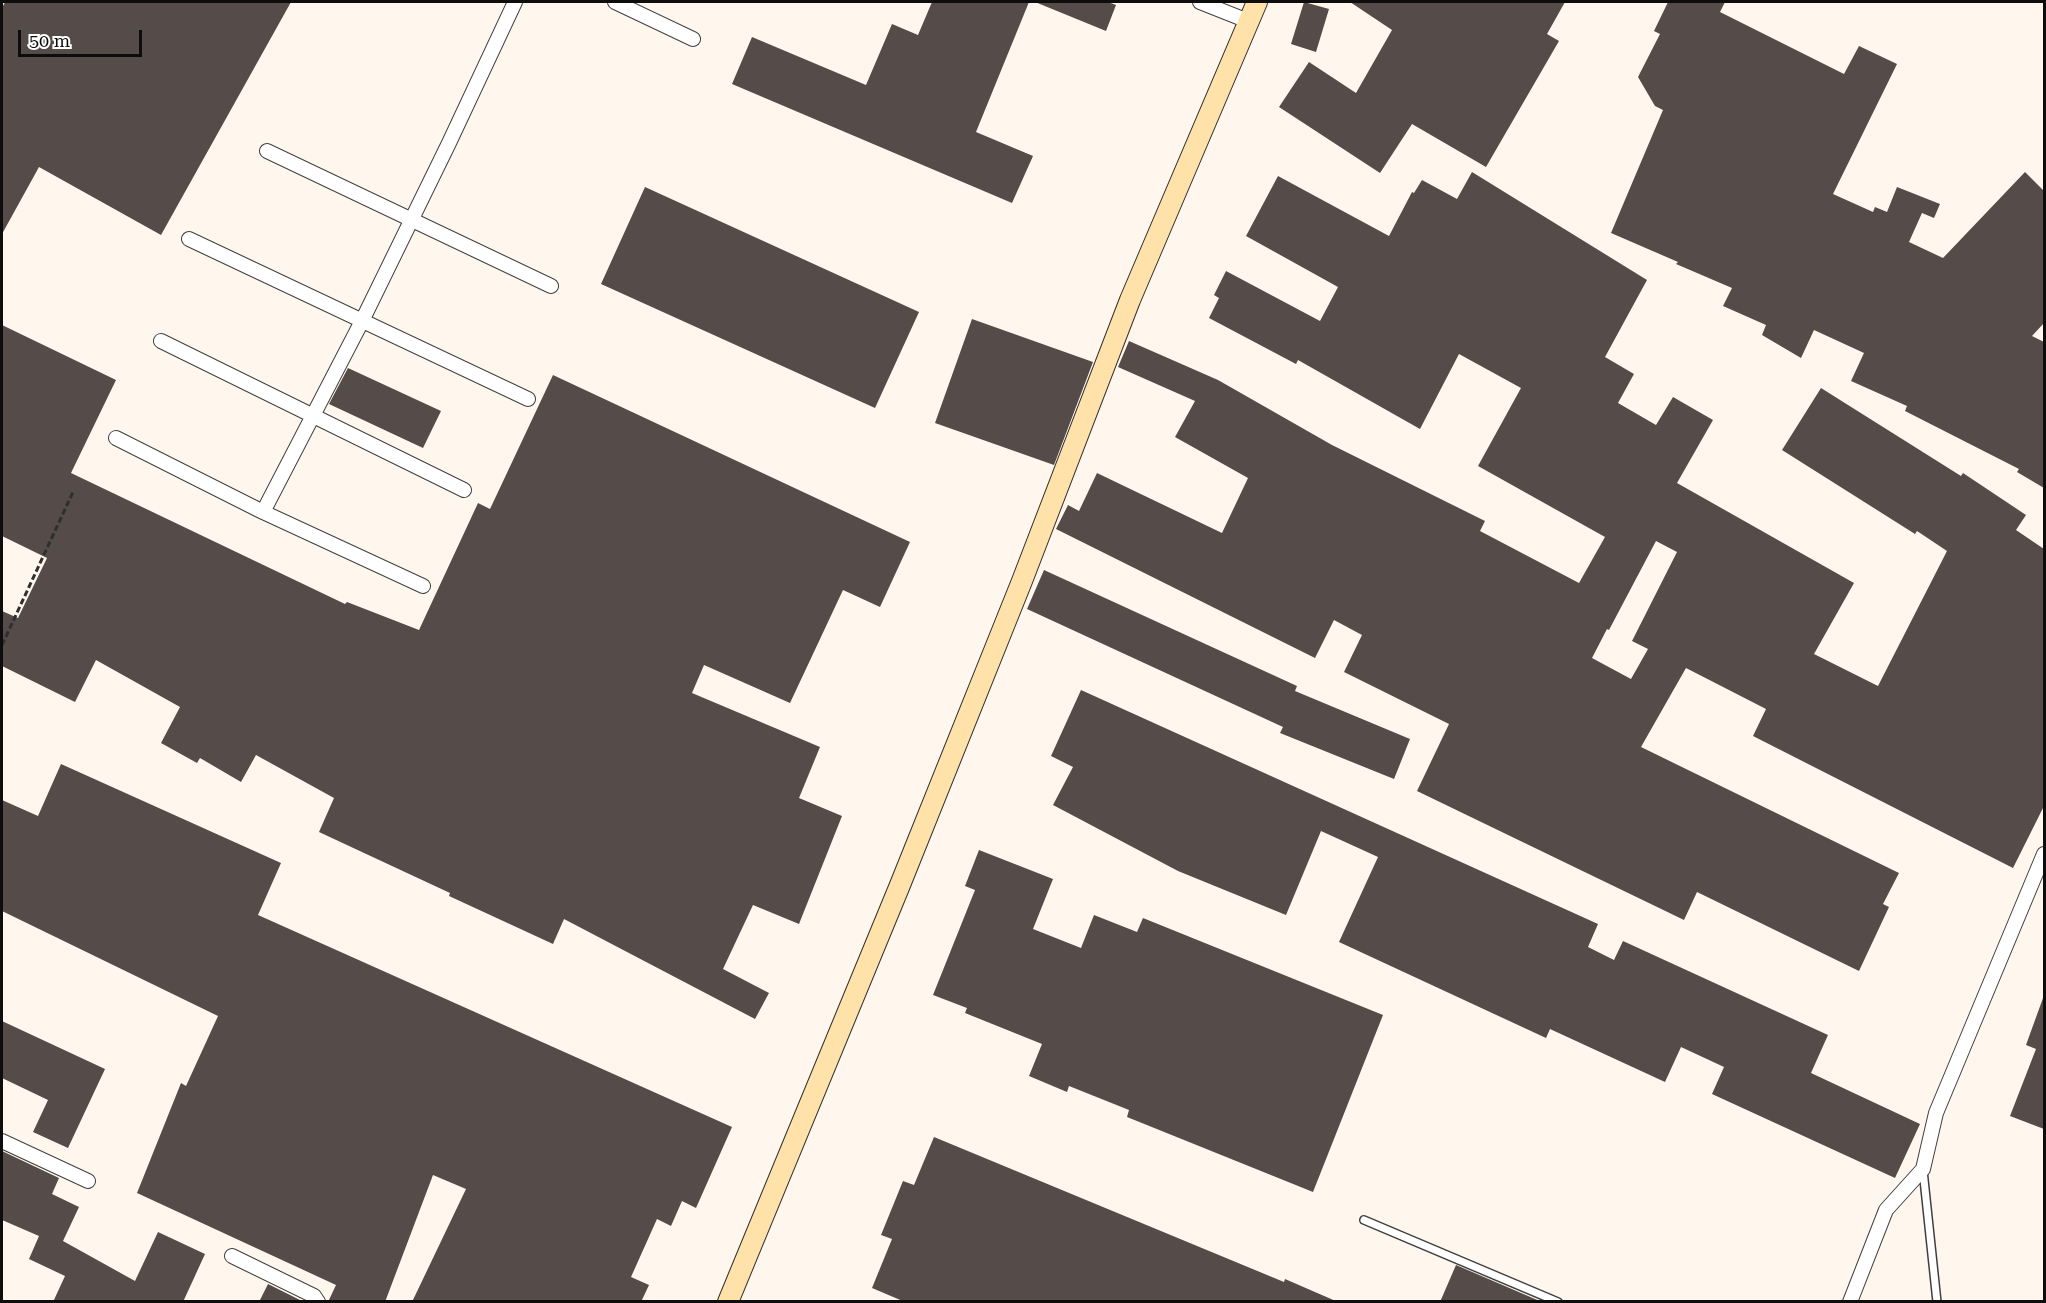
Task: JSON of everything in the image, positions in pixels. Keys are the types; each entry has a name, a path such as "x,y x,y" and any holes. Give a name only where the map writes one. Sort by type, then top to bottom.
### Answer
{"street":[{"path":"262,512 362,321 515,2"},
{"path":"615,2 693,39"},
{"path":"1200,2 1248,21"},
{"path":"728,1302 1022,581 1131,300 1257,2"},
{"path":"267,151 550,286"},
{"path":"189,239 528,399"},
{"path":"160,341 464,490"},
{"path":"116,438 262,512 423,586"},
{"path":"1850,1302 1886,1210 1923,1169 1936,1113 2044,854"},
{"path":"2,1141 88,1181"},
{"path":"232,1256 314,1296 318,1302"}],"lane":[{"path":"1923,1169 1937,1302"},
{"path":"1364,1221 1558,1302"}],"path":[{"path":"2,645 74,490"}],"building":[{"path":"5,2 291,2 161,235 39,167 2,234 2,8"},
{"path":"932,2 1029,2 976,132 1033,156 1012,203 732,84 752,37 866,85 892,24 918,35"},
{"path":"1035,2 1108,2 1116,5 1106,31"},
{"path":"1304,2 1329,9 1316,52 1291,44"},
{"path":"1350,2 1565,2 1547,34 1559,41 1486,167 1412,124 1380,173 1279,107 1309,62 1356,93 1392,30"},
{"path":"1668,2 1725,2 1720,12 1844,74 1859,46 1897,64 1833,194 1873,212 1875,207 1887,212 1897,187 1940,204 1934,218 1922,213 1909,242 1943,258 2025,172 2044,191 2044,323 2032,336 2044,342 2044,488 2017,472 2019,469 1905,411 1907,406 1851,381 1864,353 1814,330 1801,358 1762,335 1766,325 1723,306 1732,288 1611,233 1663,110 1655,106 1638,77 1660,34 1654,31"},
{"path":"1472,172 1647,280 1605,357 1634,374 1618,403 1656,425 1673,397 1713,420 1677,483 1854,583 1814,654 1878,686 1947,551 1917,531 1915,534 1782,450 1821,388 1961,476 1963,473 2026,515 2016,530 2044,549 2044,806 2013,868 1753,736 1766,709 1686,668 1641,747 1899,873 1883,904 1889,907 1859,971 1697,892 1684,920 1417,791 1449,724 1344,672 1362,635 1334,620 1315,658 1056,529 1068,505 1079,511 1097,473 1222,533 1248,478 1175,437 1195,401 1118,367 1129,341 1218,380 1332,445 1485,521 1480,531 1579,583 1605,537 1478,466 1521,388 1459,354 1420,429 1298,360 1296,364 1209,318 1219,298 1214,295 1226,271 1320,321 1338,287 1246,236 1278,176 1389,236 1412,192 1414,193 1422,180 1457,199","holes":["1656,541 1677,552 1632,641 1648,649 1631,679 1592,658"]},
{"path":"645,187 919,312 875,408 601,284"},
{"path":"972,319 1093,362 1054,465 935,423"},
{"path":"2,325 116,380 71,473 345,604 347,602 419,630 478,503 490,509 553,375 910,542 880,607 843,590 790,703 704,665 692,693 820,747 799,798 842,816 799,924 753,905 723,969 769,993 755,1019 564,919 553,944 319,832 334,798 256,755 241,782 200,758 197,763 161,743 180,707 96,660 75,702 2,666 2,611 18,618 47,558 2,536"},
{"path":"348,368 441,411 423,448 329,404"},
{"path":"1044,570 1297,686 1295,691 1410,739 1394,779 1280,733 1283,727 1027,609"},
{"path":"1081,690 1598,924 1588,947 1614,960 1623,941 1828,1035 1811,1073 1920,1124 1895,1178 1712,1094 1724,1067 1681,1047 1665,1082 1550,1029 1546,1038 1339,942 1378,857 1321,831 1286,915 1178,871 1053,805 1073,767 1051,756"},
{"path":"61,764 281,863 258,915 732,1127 696,1208 682,1201 671,1226 657,1219 631,1277 649,1285 641,1302 412,1302 466,1189 433,1175 385,1302 328,1302 336,1285 137,1193 181,1083 186,1086 218,1016 2,911 2,800 38,816"},
{"path":"979,850 1053,879 1033,929 1081,948 1094,915 1137,932 1143,918 1383,1015 1313,1192 1127,1117 1129,1110 1069,1086 1067,1092 1029,1076 1042,1044 965,1013 967,1008 933,995 975,890 965,886"},
{"path":"2043,998 2044,1129 2010,1116 2036,1049 2026,1045"},
{"path":"2,1021 105,1069 68,1148 33,1132 48,1100 2,1078"},
{"path":"934,1137 1284,1282 1285,1279 1338,1302 905,1302 872,1288 892,1239 881,1235 903,1181 914,1185"},
{"path":"2,1151 59,1178 52,1194 79,1207 63,1241 135,1281 158,1232 205,1254 183,1302 53,1302 65,1276 29,1259 39,1236 2,1220"},
{"path":"1456,1265 1542,1302 1440,1302"},
{"path":"268,1284 304,1302 259,1302"}]}
